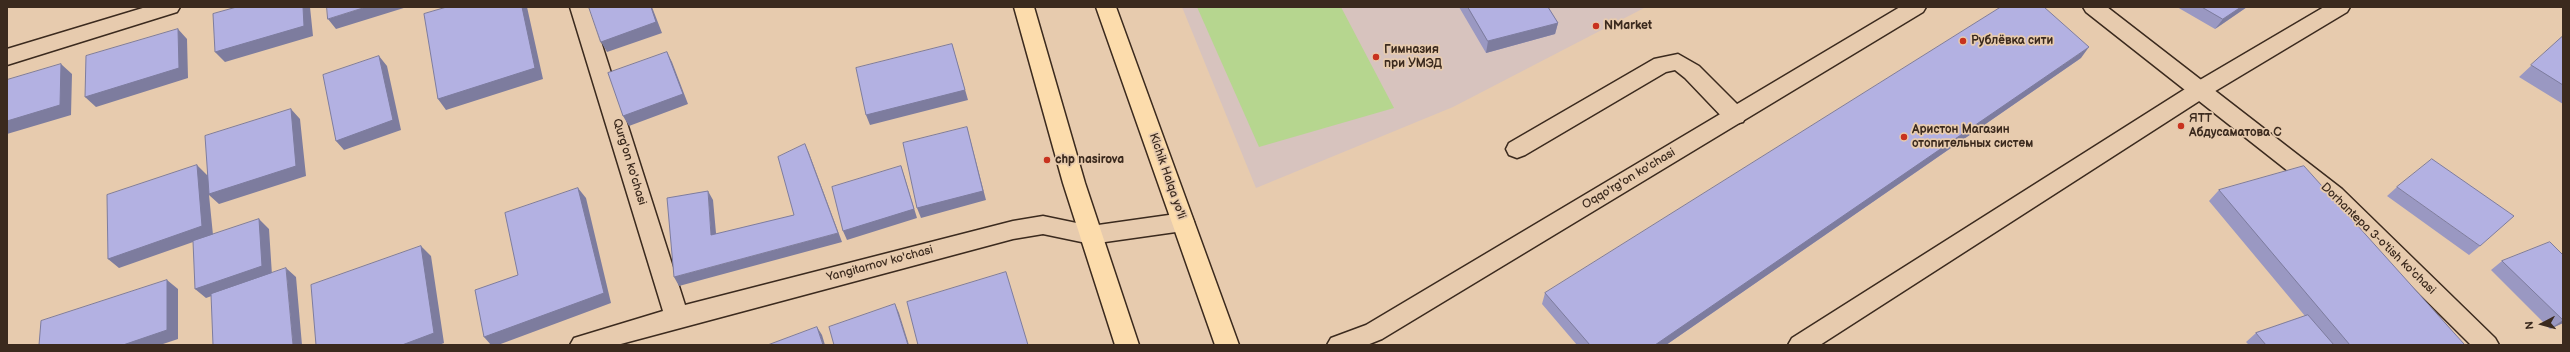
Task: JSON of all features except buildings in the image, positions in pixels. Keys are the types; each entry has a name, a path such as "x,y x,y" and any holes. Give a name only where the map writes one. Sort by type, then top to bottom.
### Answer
{"highway":[{"path":"1024,7 1091,235 1127,345"},
{"name":"Kichik Halqa yo'li","path":"1106,7 1227,345"}],"street":[{"path":"7,58 170,7"},
{"name":"Qurg'on ko'chasi","path":"580,7 677,317"},
{"name":"Oqqo'rg'on ko'chasi","path":"1339,345 1374,332 1916,7"},
{"name":"Dorhantepa 3-o'tish ko'chasi","path":"2093,7 2334,195 2487,345"},
{"path":"1800,345 2200,90 2340,7"},
{"path":"1517,149 1661,65 1678,62 1692,72 1735,116"},
{"name":"Yangitarnov ko'chasi","path":"582,345 677,317 1012,230 1043,225 1091,235 1183,222"}],"shaded area":[{"name":"Гимназия при УМЭД","path":"1182,7 1646,7 1453,107 1256,188"}],"green space":[{"path":"1197,7 1341,7 1394,108 1259,147"}],"place":[{"name":"NMarket","path":"1596,26"},
{"name":"Рублёвка сити","path":"1963,41"},
{"name":"Гимназия при УМЭД","path":"1376,57"},
{"name":"ЯТТ Абдусаматова С","path":"2181,126"},
{"name":"Аристон Магазин отопительных систем","path":"1904,137"},
{"name":"chp nasirova","path":"1047,160"}]}
